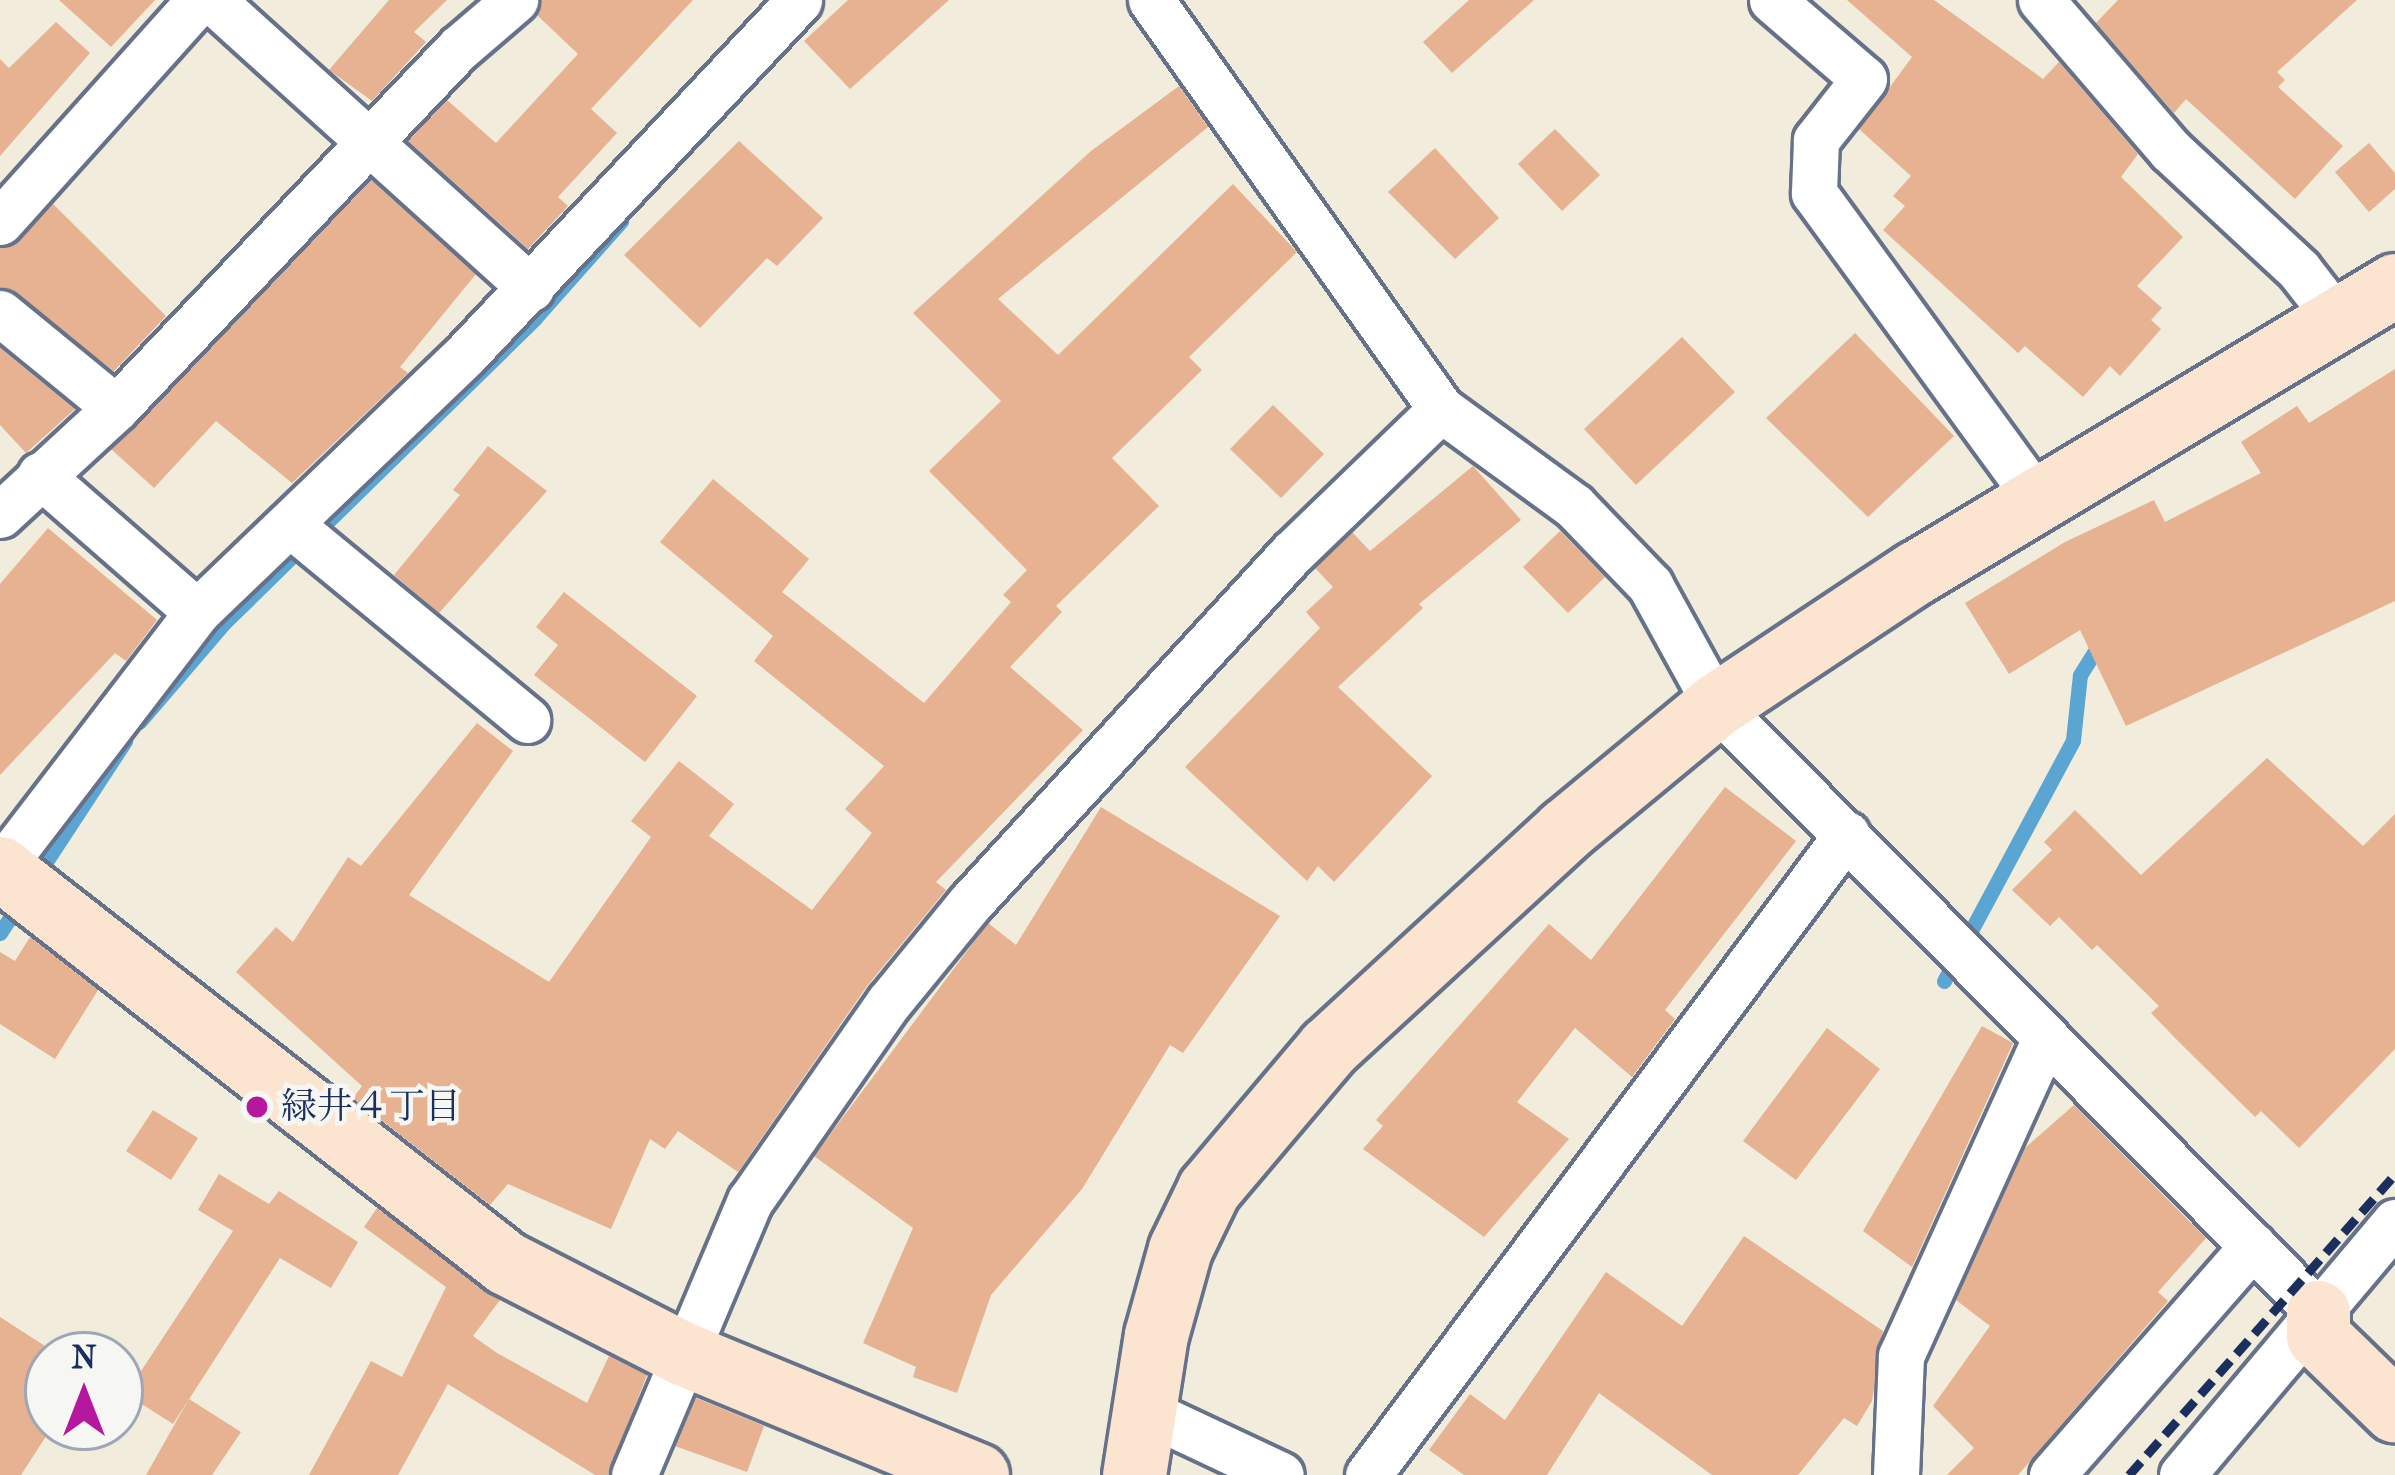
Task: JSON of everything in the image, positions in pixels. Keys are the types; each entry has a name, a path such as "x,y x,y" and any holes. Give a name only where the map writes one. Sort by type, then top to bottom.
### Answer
{"street":[{"path":"0,222 199,0"},
{"path":"212,0 531,288"},
{"path":"0,515 116,408 370,143 515,0"},
{"path":"1151,0 1441,409 1574,506 1650,585 1716,704 2318,1312 2318,1336 2395,1411"},
{"path":"1772,0 1864,79 1816,140 1814,194 2038,500"},
{"path":"2041,0 2170,150 2299,270 2337,320"},
{"path":"797,1 531,288 292,526 197,612 0,868 506,1263 684,1354 976,1475"},
{"path":"1134,1475 1180,1249 1209,1189 1256,1126 1485,903 1716,704 2038,500 2395,285"},
{"path":"0,314 116,408"},
{"path":"634,1475 750,1201 889,1003 970,903 1292,554 1441,409"},
{"path":"40,475 197,612"},
{"path":"292,526 527,721"},
{"path":"1369,1475 1847,834"},
{"path":"1896,1475 1901,1356 2046,1037"},
{"path":"2182,1475 2395,1222"},
{"path":"2052,1475 2253,1245"},
{"path":"1145,1411 1281,1475"}],"building":[{"path":"59,0 155,0 111,47"},
{"path":"389,0 447,0 414,32 426,42 372,101 329,70"},
{"path":"541,0 693,0 591,109 617,133 558,197 568,206 528,249 408,141 447,100 496,143 578,54 537,15"},
{"path":"848,0 949,0 850,89 804,41"},
{"path":"1469,0 1534,0 1452,73 1423,42"},
{"path":"1847,0 1934,0 2043,79 2059,62 2138,154 2121,177 2183,237 2137,286 2162,308 2151,320 2161,329 2120,376 2110,366 2083,397 2025,346 2018,353 1883,230 1905,206 1893,196 1911,176 1859,129 1912,57"},
{"path":"2118,0 2357,0 2277,72 2285,80 2278,87 2343,146 2295,199 2186,99 2174,113 2096,23"},
{"path":"56,22 90,53 0,156 0,59 9,68"},
{"path":"1179,86 1208,127 998,299 1058,355 1233,184 1297,252 1189,357 1202,370 1112,458 1159,506 1056,606 1062,612 1010,667 1083,730 936,882 946,890 867,986 738,1172 678,1131 665,1149 650,1139 611,1229 508,1184 490,1205 353,1098 362,1086 236,972 276,927 293,942 348,857 361,866 477,723 513,751 409,895 549,982 651,837 631,821 679,761 734,804 709,836 812,910 872,833 845,809 884,766 754,661 773,636 660,542 713,479 809,559 782,592 924,703 1011,602 1003,595 1027,570 929,471 1001,401 913,313 1091,151"},
{"path":"1555,129 1600,175 1562,211 1518,164"},
{"path":"739,141 823,218 777,266 767,258 700,328 624,255"},
{"path":"2369,143 2395,173 2395,189 2369,212 2335,172"},
{"path":"1435,148 1499,218 1455,259 1388,192"},
{"path":"371,180 476,274 400,367 408,373 292,483 216,421 154,488 111,449"},
{"path":"53,204 166,316 114,371 0,287 0,248 20,240"},
{"path":"1855,333 1954,436 1868,517 1766,418"},
{"path":"1682,337 1735,392 1636,485 1584,429"},
{"path":"0,348 75,409 26,453 0,425"},
{"path":"2395,369 2395,601 2126,726 2080,630 2009,674 1965,603 2065,542 2154,500 2165,522 2261,473 2241,442 2297,406 2309,423"},
{"path":"1273,405 1324,454 1281,498 1230,449"},
{"path":"488,446 547,491 439,613 394,575 460,495 453,490"},
{"path":"1473,466 1521,520 1419,604 1423,608 1338,687 1432,776 1334,882 1318,866 1307,881 1185,767 1320,628 1306,612 1333,587 1315,568 1352,532 1370,551"},
{"path":"48,528 157,620 126,661 115,653 0,775 0,584"},
{"path":"1560,531 1605,577 1568,613 1523,567"},
{"path":"564,592 697,696 645,762 534,675 558,645 536,627"},
{"path":"2267,758 2363,846 2395,814 2395,1049 2299,1148 2261,1111 2255,1117 2175,1038 2151,1013 2159,1006 2097,945 2092,950 2059,917 2050,926 2012,890 2052,850 2044,842 2075,810 2141,875"},
{"path":"1725,787 1796,841 1665,1010 1675,1019 1632,1077 1575,1028 1517,1102 1569,1139 1484,1237 1363,1149 1383,1126 1376,1120 1549,924 1591,960"},
{"path":"1101,807 1280,916 1183,1053 1170,1045 1082,1189 991,1295 957,1393 913,1377 916,1367 863,1343 913,1228 814,1156 988,923 1016,945"},
{"path":"30,937 98,990 55,1059 0,1024 0,952 15,961"},
{"path":"1982,1026 2013,1043 1912,1267 1863,1231"},
{"path":"1827,1028 1880,1069 1796,1180 1743,1141"},
{"path":"2074,1105 2206,1238 2158,1292 2168,1301 2018,1475 1947,1475 1974,1448 1933,1406 1990,1326 1956,1300 2025,1148"},
{"path":"153,1110 198,1138 171,1180 126,1151"},
{"path":"219,1174 269,1204 279,1191 358,1242 331,1288 280,1258 173,1424 144,1405 144,1367 233,1231 198,1210"},
{"path":"377,1208 500,1300 473,1336 497,1353 587,1403 609,1356 647,1375 608,1475 595,1475 448,1384 398,1475 309,1475 371,1361 402,1377 446,1287 364,1227"},
{"path":"1744,1236 1883,1331 1872,1401 1857,1426 1844,1418 1798,1475 1712,1475 1599,1393 1547,1475 1464,1475 1429,1450 1470,1394 1505,1420 1606,1272 1682,1326"},
{"path":"0,1317 24,1332 24,1451 36,1451 21,1475 0,1475"},
{"path":"696,1398 764,1426 747,1472 675,1446"},
{"path":"189,1399 241,1432 212,1475 146,1475"}],"waterway":[{"path":"139,722 224,623 535,318 621,221"},
{"path":"1944,981 2073,740 2080,675 2094,653 2109,646"},
{"path":"36,877 125,741"},
{"path":"0,933 20,902"}],"railway":[{"path":"2129,1475 2395,1174"}],"place":[{"name":"緑井４丁目","path":"257,1107"}]}
